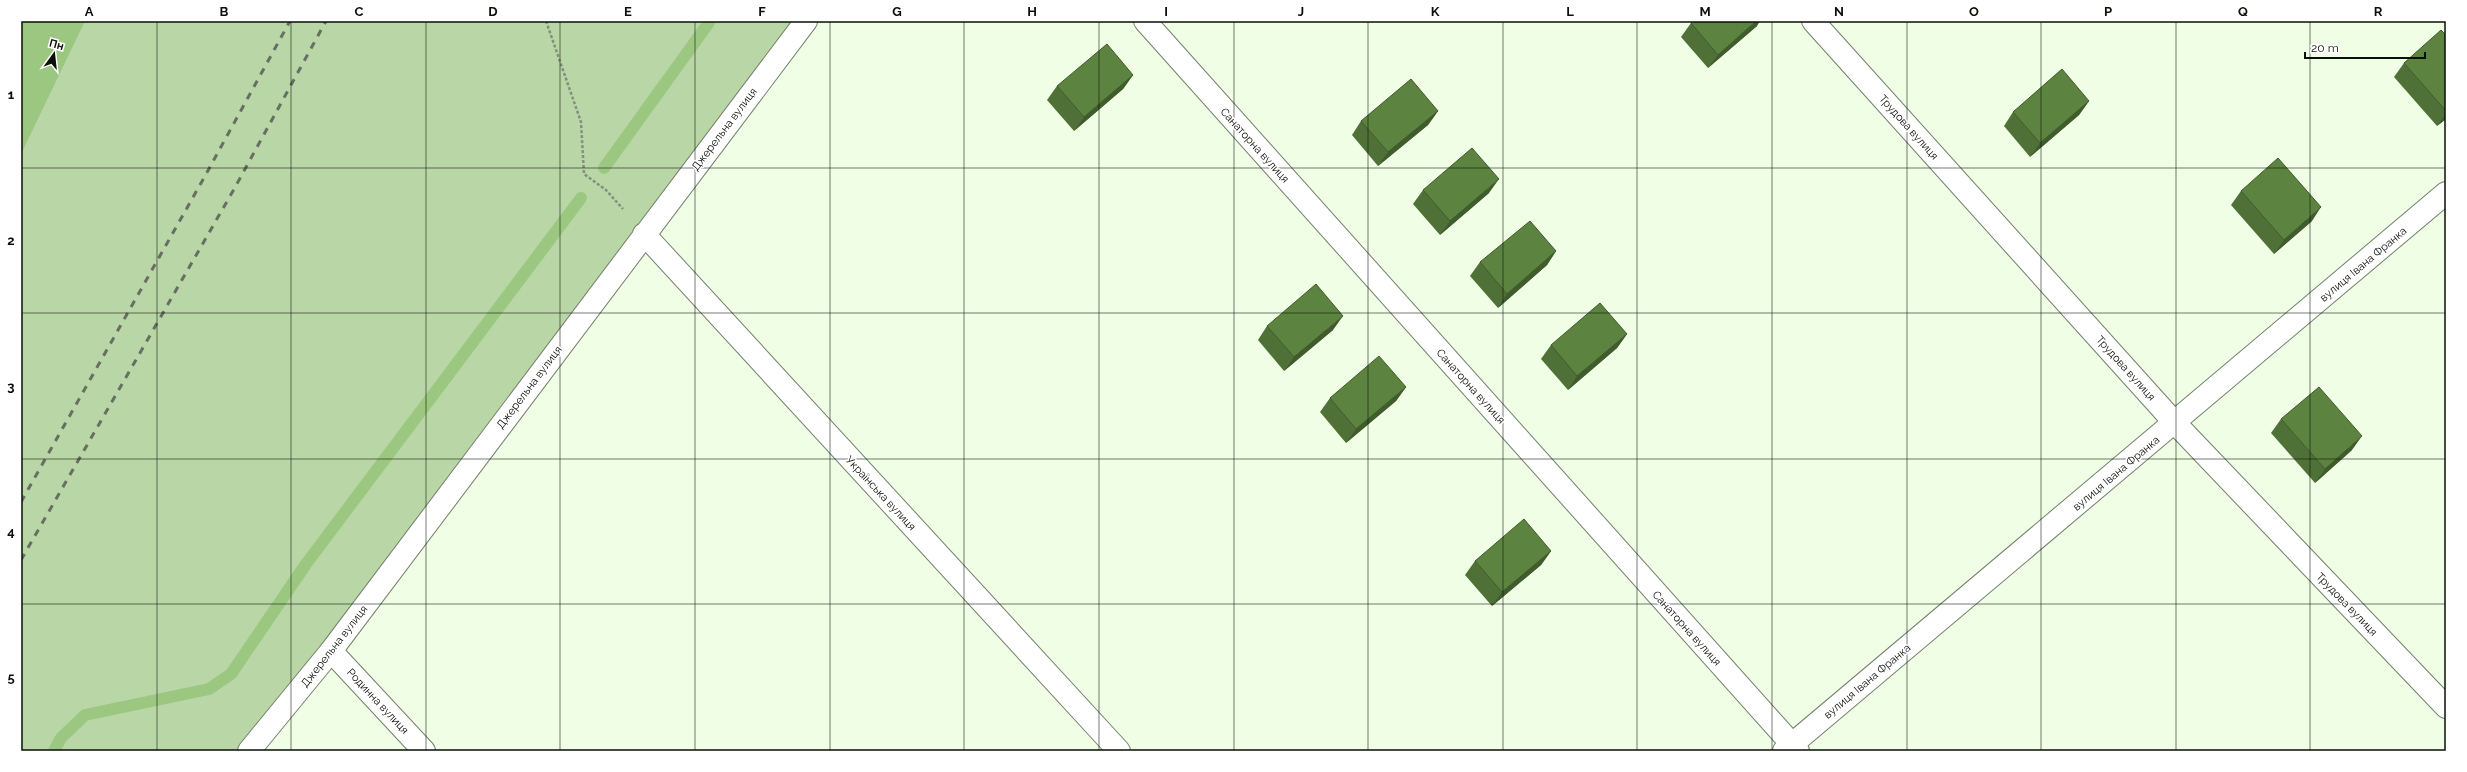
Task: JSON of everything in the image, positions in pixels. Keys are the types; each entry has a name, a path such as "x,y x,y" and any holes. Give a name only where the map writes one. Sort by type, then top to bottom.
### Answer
{"street":[{"name":"Джерельна вулиця","path":"249,751 331,650 806,21"},
{"name":"Санаторна вулиця","path":"1145,21 1791,749"},
{"name":"Трудова вулиця","path":"1813,21 2175,423 2446,707"},
{"name":"вулиця Івана Франка","path":"1791,749 2446,193"},
{"name":"Українська вулиця","path":"644,234 1119,751"},
{"name":"Родинна вулиця","path":"331,650 424,751"}],"path":[{"path":"546,21 581,122 584,174 606,190 644,234"}],"shaded area":[{"path":"21,21 806,21 249,751 21,751"},
{"path":"21,21 85,21 21,154"}],"building":[{"path":"1693,21 1756,21 1718,55 1691,23"},
{"path":"2441,30 2446,35 2446,111 2404,63"},
{"path":"1107,44 1133,75 1084,117 1057,86"},
{"path":"2062,69 2089,101 2040,143 2013,112"},
{"path":"1411,79 1438,111 1388,152 1361,121"},
{"path":"1472,148 1499,179 1450,221 1423,190"},
{"path":"2278,158 2321,207 2284,240 2241,191"},
{"path":"1530,221 1556,251 1507,294 1480,262"},
{"path":"1316,284 1343,316 1294,357 1267,326"},
{"path":"1600,303 1627,334 1577,376 1551,345"},
{"path":"1379,356 1406,387 1356,429 1330,398"},
{"path":"2319,387 2362,436 2325,469 2281,419"},
{"path":"1524,519 1551,551 1502,592 1475,561"}],"waterway":[{"path":"604,168 710,21"},
{"path":"54,751 61,738 85,715 209,689 231,674 306,564 581,198"}],"railway":[{"path":"21,502 205,176 290,21"},
{"path":"21,560 233,191 326,21"}]}
